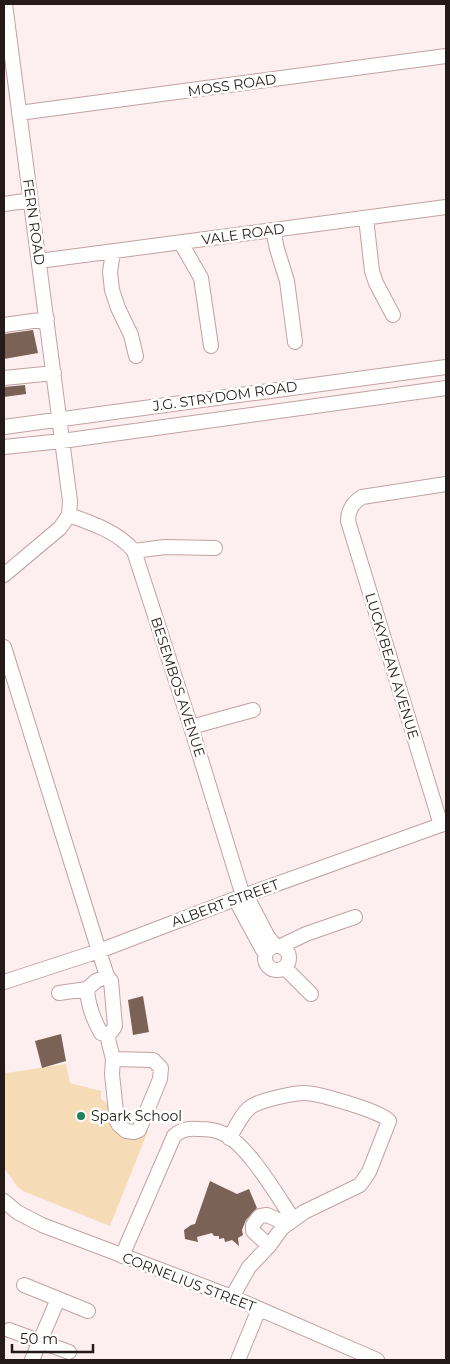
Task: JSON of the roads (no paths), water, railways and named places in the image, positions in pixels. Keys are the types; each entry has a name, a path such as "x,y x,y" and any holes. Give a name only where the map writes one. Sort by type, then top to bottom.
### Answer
{"street":[{"name":"FERN ROAD","path":"5,4 8,54 47,319 70,501 69,515"},
{"name":"MOSS ROAD","path":"18,113 446,56"},
{"path":"4,204 31,200"},
{"name":"VALE ROAD","path":"39,262 446,207"},
{"path":"366,218 372,271 376,283 393,315"},
{"path":"272,230 287,281 295,342"},
{"path":"181,243 200,278 211,346"},
{"path":"113,252 110,272 112,290 131,335 136,356"},
{"path":"4,325 47,319"},
{"name":"J.G. STRYDOM ROAD","path":"4,427 446,367"},
{"path":"4,378 54,373"},
{"name":"J.G. STRYDOM ROAD","path":"4,447 62,441 446,388"},
{"name":"LUCKYBEAN AVENUE","path":"444,824 349,527 348,513 356,500 367,496 446,484"},
{"path":"4,575 60,528 69,515 93,523 113,534 134,551 165,547 215,548"},
{"name":"BESEMBOS AVENUE","path":"134,551 191,727 241,897 274,948"},
{"path":"4,647 98,951 107,976 111,981 115,1026 107,1035"},
{"path":"191,727 253,710"},
{"name":"ALBERT STREET","path":"4,982 98,951 444,824"},
{"path":"274,948 287,950 290,956 285,968 273,970 265,961 274,948 306,934 355,917"},
{"path":"285,968 311,994"},
{"path":"59,993 87,989 96,981 107,976"},
{"path":"87,989 88,1004 95,1022 101,1033 107,1035"},
{"path":"107,1035 113,1059 112,1074 117,1121 123,1130 136,1132 139,1130 160,1079 161,1068 153,1060 113,1059"},
{"path":"229,1138 252,1106 299,1093 322,1096 382,1114 388,1118 388,1124 369,1172 360,1185 304,1212 290,1221 249,1267 232,1297"},
{"path":"122,1256 174,1136 189,1129 222,1133 229,1138 250,1158 290,1221"},
{"name":"CORNELIUS STREET","path":"4,1201 11,1208 30,1220 232,1297 373,1360"},
{"path":"269,1246 253,1231 252,1225 259,1217 268,1215 290,1221"},
{"path":"24,1285 88,1311"},
{"path":"32,1360 58,1299"},
{"path":"238,1360 259,1309"},
{"path":"9,1330 69,1352"}],"place":[{"name":"Spark School","path":"81,1116"}]}
